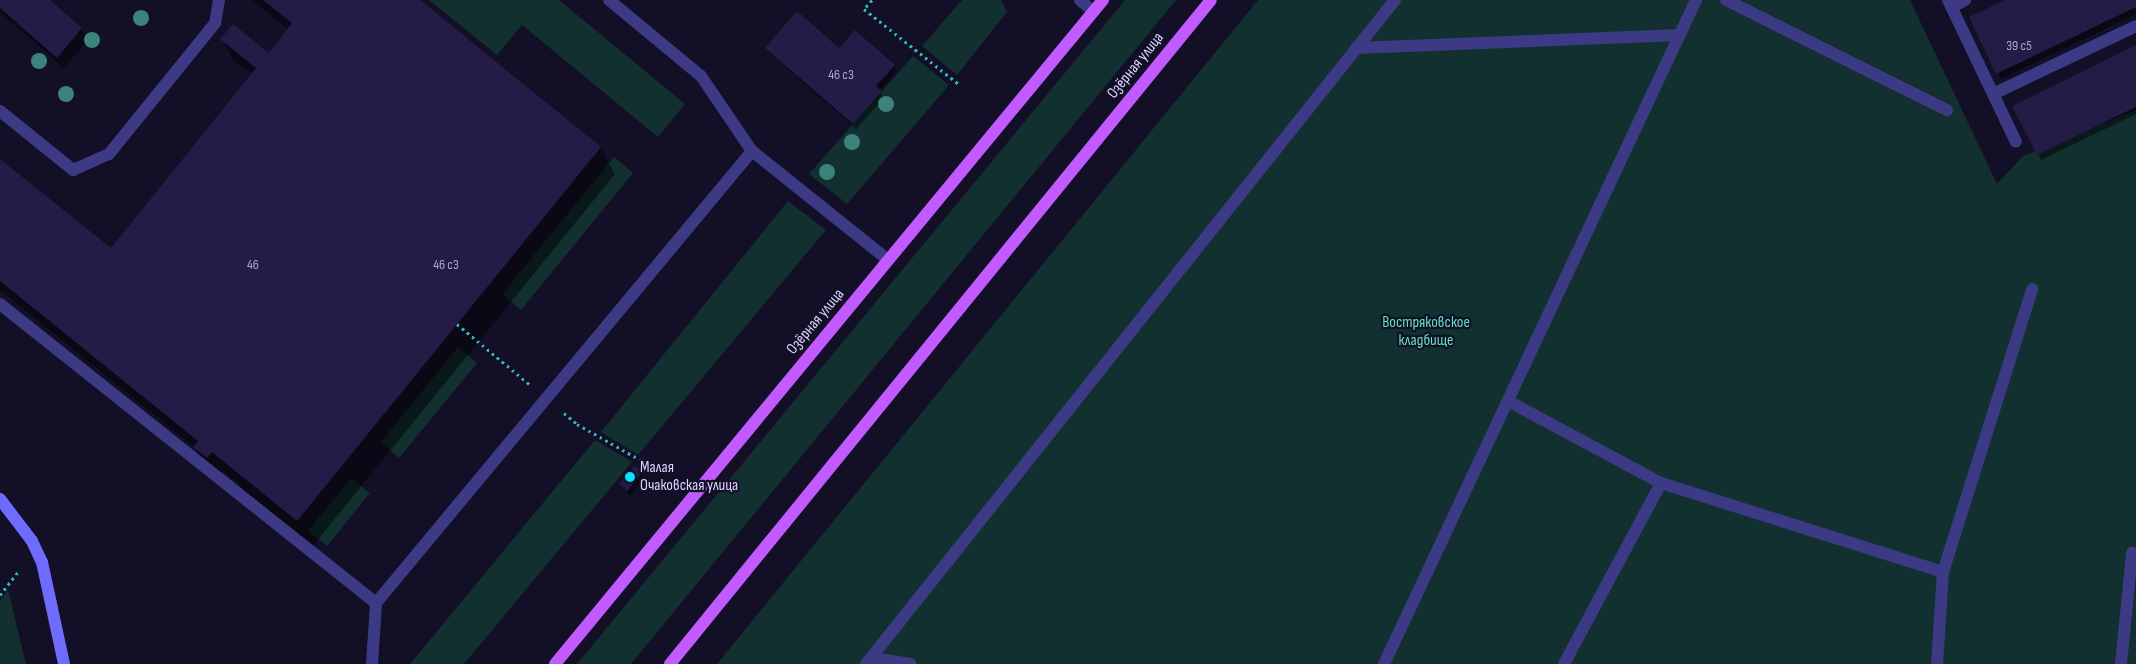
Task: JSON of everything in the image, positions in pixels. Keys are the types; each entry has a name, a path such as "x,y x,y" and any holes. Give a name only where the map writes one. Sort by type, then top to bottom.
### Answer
{"main road":[{"name":"Озёрная улица","path":"555,664 1103,0"},
{"name":"Озёрная улица","path":"670,664 1211,0"}],"street":[{"path":"0,499 32,541 42,562 64,664"}],"lane":[{"path":"0,111 73,170 109,154 215,23 219,0"},
{"path":"609,0 700,76 752,150 888,260"},
{"path":"1080,0 1094,12"},
{"path":"869,661 1395,0"},
{"path":"1384,664 1696,0"},
{"path":"1726,0 1947,110"},
{"path":"1965,0 1950,3 2016,142"},
{"path":"1993,94 2136,26"},
{"path":"1356,48 1680,35"},
{"path":"372,664 376,602 752,150"},
{"path":"1937,664 1943,572 2032,289"},
{"path":"0,304 376,602"},
{"path":"1508,401 1661,483 1943,572"},
{"path":"1564,664 1661,483"},
{"path":"2121,664 2132,553"},
{"path":"869,661 911,664"}],"path":[{"path":"872,0 864,9 960,85"},
{"path":"0,595 19,571"}],"green space":[{"path":"429,0 559,0 685,104 658,137 522,25 497,55"},
{"path":"962,0 1001,0 1007,12 957,75 922,46"},
{"path":"1125,0 1176,0 631,664 577,664"},
{"name":"Востряковское кладбище","path":"1258,0 1910,0 1997,184 2023,156 2136,110 2136,664 717,664"},
{"path":"913,56 949,85 847,204 809,174"},
{"path":"614,157 633,173 521,310 502,294"},
{"path":"788,201 826,230 638,455 601,432"},
{"path":"458,347 477,363 399,458 381,442"},
{"path":"595,440 632,462 464,664 410,664"},
{"path":"351,478 370,493 327,546 308,531"},
{"path":"8,590 26,664 0,664 0,601"}],"building":[{"path":"0,0 50,0 82,28 57,58 0,8"},
{"path":"263,0 420,0 601,147 297,521 212,452 207,458 193,447 198,441 0,281 0,159 111,248 256,68 220,39 233,24 269,53 292,23"},
{"path":"2005,0 2136,0 2136,7 1996,74 1969,17"},
{"path":"797,11 839,48 855,30 895,65 876,86 882,91 853,124 765,48"},
{"path":"2136,45 2136,107 2037,155 2012,106"},
{"path":"634,466 642,473 627,491 619,484"}],"place":[{"name":"Малая Очаковская улица","path":"630,477"}]}
